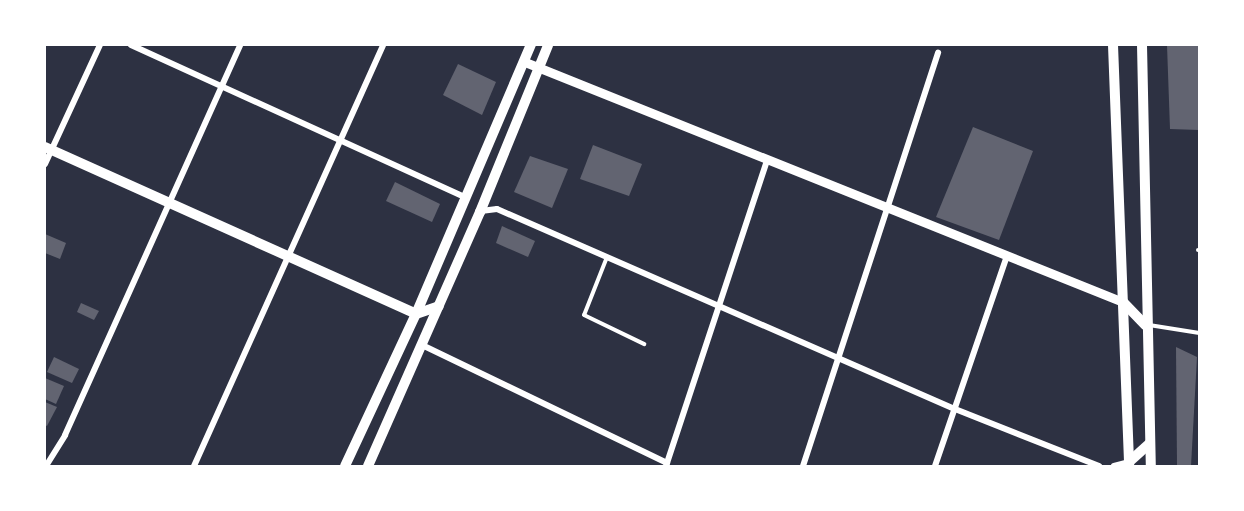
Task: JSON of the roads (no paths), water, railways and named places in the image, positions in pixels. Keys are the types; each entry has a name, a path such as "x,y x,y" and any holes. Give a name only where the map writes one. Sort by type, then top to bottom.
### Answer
{"main road":[{"path":"345,466 416,314 531,45"},
{"path":"368,466 480,212 548,45"},
{"path":"1113,45 1129,464"},
{"path":"1142,45 1145,325 1151,466"},
{"path":"48,148 416,314 439,306"},
{"path":"1123,302 1145,325"},
{"path":"1129,464 1150,443"}],"street":[{"path":"45,164 48,148 100,45"},
{"path":"130,45 340,138 467,198"},
{"path":"46,466 65,435 240,45"},
{"path":"194,466 383,45"},
{"path":"803,466 840,358 885,207 938,53"},
{"path":"525,62 1123,302"},
{"path":"422,345 667,465 767,160"},
{"path":"480,212 497,209 955,409 1099,466"},
{"path":"935,466 1007,256"},
{"path":"1114,466 1129,464"}],"lane":[{"path":"607,257 584,315 644,344"},
{"path":"1145,325 1199,333"}]}
